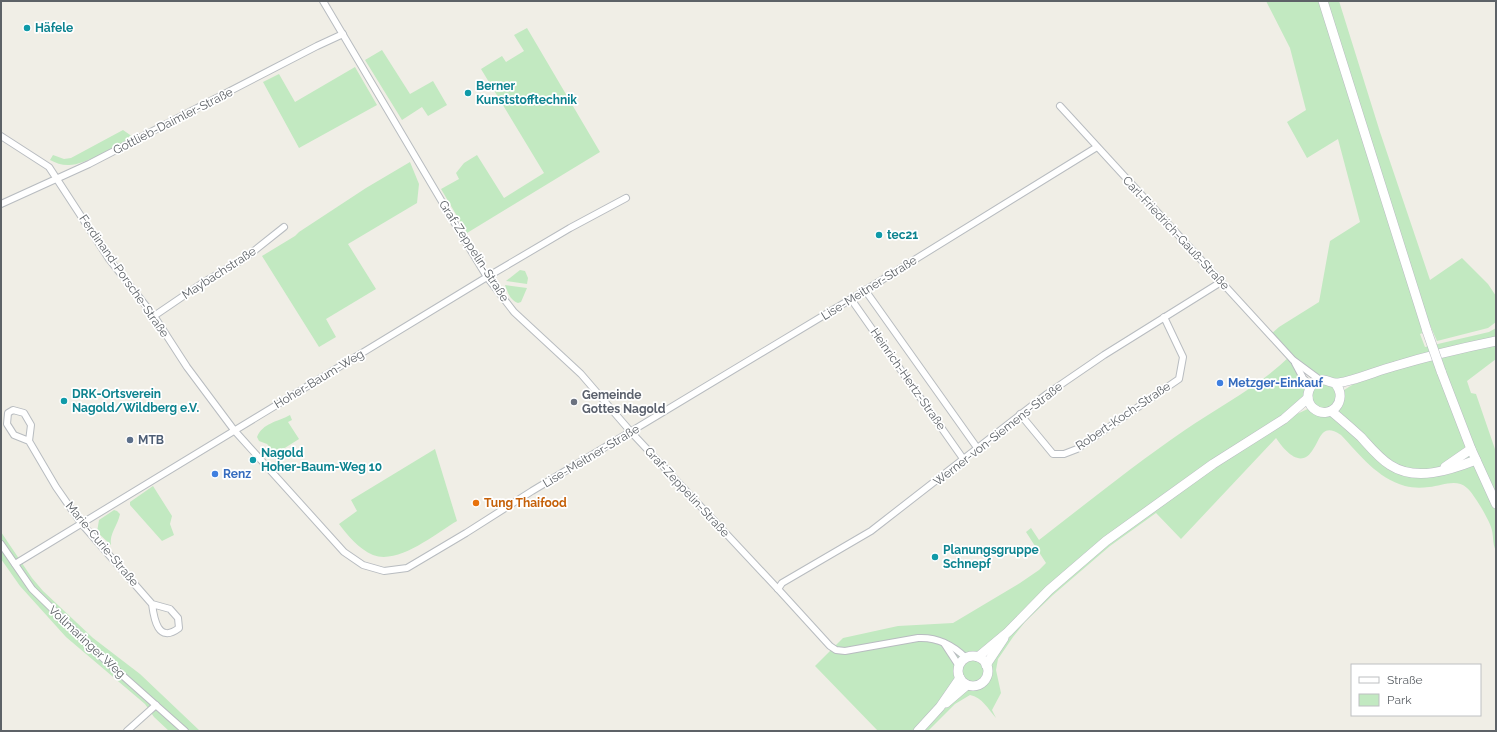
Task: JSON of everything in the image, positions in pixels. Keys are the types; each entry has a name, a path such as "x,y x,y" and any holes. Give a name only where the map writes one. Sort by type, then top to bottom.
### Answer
{"street":[{"name":"Graf-Zeppelin-Straße","path":"323,1 487,277 514,312 581,374 631,432 830,646 836,650 845,651 918,638 934,639 957,649 966,658"},
{"path":"1323,1 1427,331 1471,449 1496,504"},
{"name":"Gottlieb-Daimler-Straße","path":"1,204 88,164 343,34"},
{"name":"Carl-Friedrich-Gauß-Straße","path":"1060,106 1293,360 1320,380"},
{"name":"Ferdinand-Porsche-Straße","path":"1,136 49,167 109,259 154,316 188,367 234,430"},
{"name":"Lise-Meitner-Straße","path":"234,430 344,552 364,565 384,571 408,568 851,299 1097,147"},
{"name":"Hoher-Baum-Weg","path":"15,564 487,277 570,228 626,198"},
{"name":"Maybachstraße","path":"154,316 201,284 245,258 284,227"},
{"name":"Werner-von-Siemens-Straße","path":"778,589 782,583 871,531 1047,394 1104,355 1221,282"},
{"name":"Heinrich-Hertz-Straße","path":"865,290 978,449"},
{"name":"Heinrich-Hertz-Straße","path":"851,299 964,460"},
{"name":"Robert-Koch-Straße","path":"1020,414 1053,454 1064,454 1077,449 1179,379 1183,357 1164,317"},
{"path":"1339,404 1331,411 1321,412 1310,402 1308,394 1311,386 1320,380 1325,379 1335,383 1365,377 1394,366 1422,358 1496,341"},
{"name":"Carl-Friedrich-Gauß-Straße","path":"1293,360 1303,378 1311,386"},
{"path":"1340,393 1365,377"},
{"path":"1335,383 1340,393 1339,404 1352,428"},
{"path":"967,685 958,674 959,666 966,658 978,657 1008,632 1049,590 1106,542 1213,464 1310,402"},
{"path":"13,410 24,413 31,425 29,441 14,435 7,424 8,413 13,410"},
{"path":"1331,411 1352,428 1390,465 1402,471 1415,474 1428,474 1460,466 1476,460"},
{"name":"Marie-Curie-Straße","path":"29,441 56,487 81,523 152,604"},
{"path":"1436,472 1454,462 1471,449"},
{"name":"Vollmaringer Weg","path":"1,544 32,589 104,659 185,731"},
{"path":"152,604 170,609 178,618 179,628 167,634 162,631 154,622 152,604"},
{"path":"986,665 1008,632"},
{"path":"944,644 959,666"},
{"path":"940,707 967,685 976,685 984,680 988,673 986,665 984,661 978,657"},
{"path":"918,731 940,707 960,678"},
{"path":"127,731 156,705"}],"green space":[{"path":"1266,1 1339,1 1380,132 1430,280 1462,258 1488,284 1496,296 1496,322 1488,328 1437,341 1412,284 1427,331 1420,334 1425,347 1489,332 1496,328 1496,337 1448,355 1496,345 1496,359 1467,381 1471,393 1476,394 1496,452 1496,551 1492,530 1487,518 1473,495 1463,485 1458,483 1449,483 1417,488 1405,486 1395,482 1377,472 1341,435 1334,431 1325,431 1312,451 1307,456 1302,458 1292,456 1283,448 1276,438 1181,539 1156,513 1110,546 1053,595 1025,622 998,659 996,670 1001,693 992,710 996,718 978,698 970,695 955,704 928,731 878,731 815,666 843,638 898,626 953,623 1020,583 1039,570 1046,563 1026,532 1031,528 1039,540 1148,456 1265,378 1289,357 1270,335 1279,327 1319,302 1330,241 1360,222 1338,139 1307,158 1287,122 1306,110 1290,48","holes":["1294,361 1319,380 1311,386","1363,378 1341,392 1341,382","1308,399 1312,407 1286,419"]},
{"path":"527,28 600,152 467,233 441,189 459,179 456,173 464,163 477,155 504,198 544,173 481,69 502,56 506,62 524,51 514,35"},
{"path":"382,50 410,94 433,81 447,105 428,116 422,107 402,120 365,60"},
{"path":"355,67 377,105 299,148 263,82 279,74 295,102"},
{"path":"123,130 133,137 91,159 68,165 59,164 50,160 53,155 64,159 71,158"},
{"path":"410,162 419,184 417,203 348,244 376,289 326,319 336,337 319,347 262,256 295,236 366,188"},
{"path":"520,270 525,271 528,278 527,284 506,281"},
{"path":"505,285 527,288 521,302 515,302 511,298"},
{"path":"290,415 292,420 288,422 299,439 280,451 283,457 280,458 267,444 259,441 257,437 263,429 271,423"},
{"path":"435,449 457,521 428,540 394,556 383,557 373,555 358,546 339,524 357,511 351,500"},
{"path":"153,486 172,516 170,524 174,535 162,541 130,505 130,502"},
{"path":"114,510 120,514 112,533 111,545 97,532 99,520"},
{"path":"1,532 32,578 43,591 93,638 140,674 200,731 169,731 154,717 145,704 66,637 20,586 1,559"}],"place":[{"name":"Häfele","path":"27,28"},
{"name":"Berner Kunststofftechnik","path":"468,93"},
{"name":"tec21","path":"879,235"},
{"name":"Metzger-Einkauf","path":"1220,383"},
{"name":"DRK-Ortsverein Nagold/Wildberg e.V.","path":"64,401"},
{"name":"Gemeinde Gottes Nagold","path":"574,402"},
{"name":"MTB","path":"130,440"},
{"name":"Nagold Hoher-Baum-Weg 10","path":"253,460"},
{"name":"Renz","path":"215,474"},
{"name":"Tung Thaifood","path":"476,503"},
{"name":"Planungsgruppe Schnepf","path":"935,557"}]}
